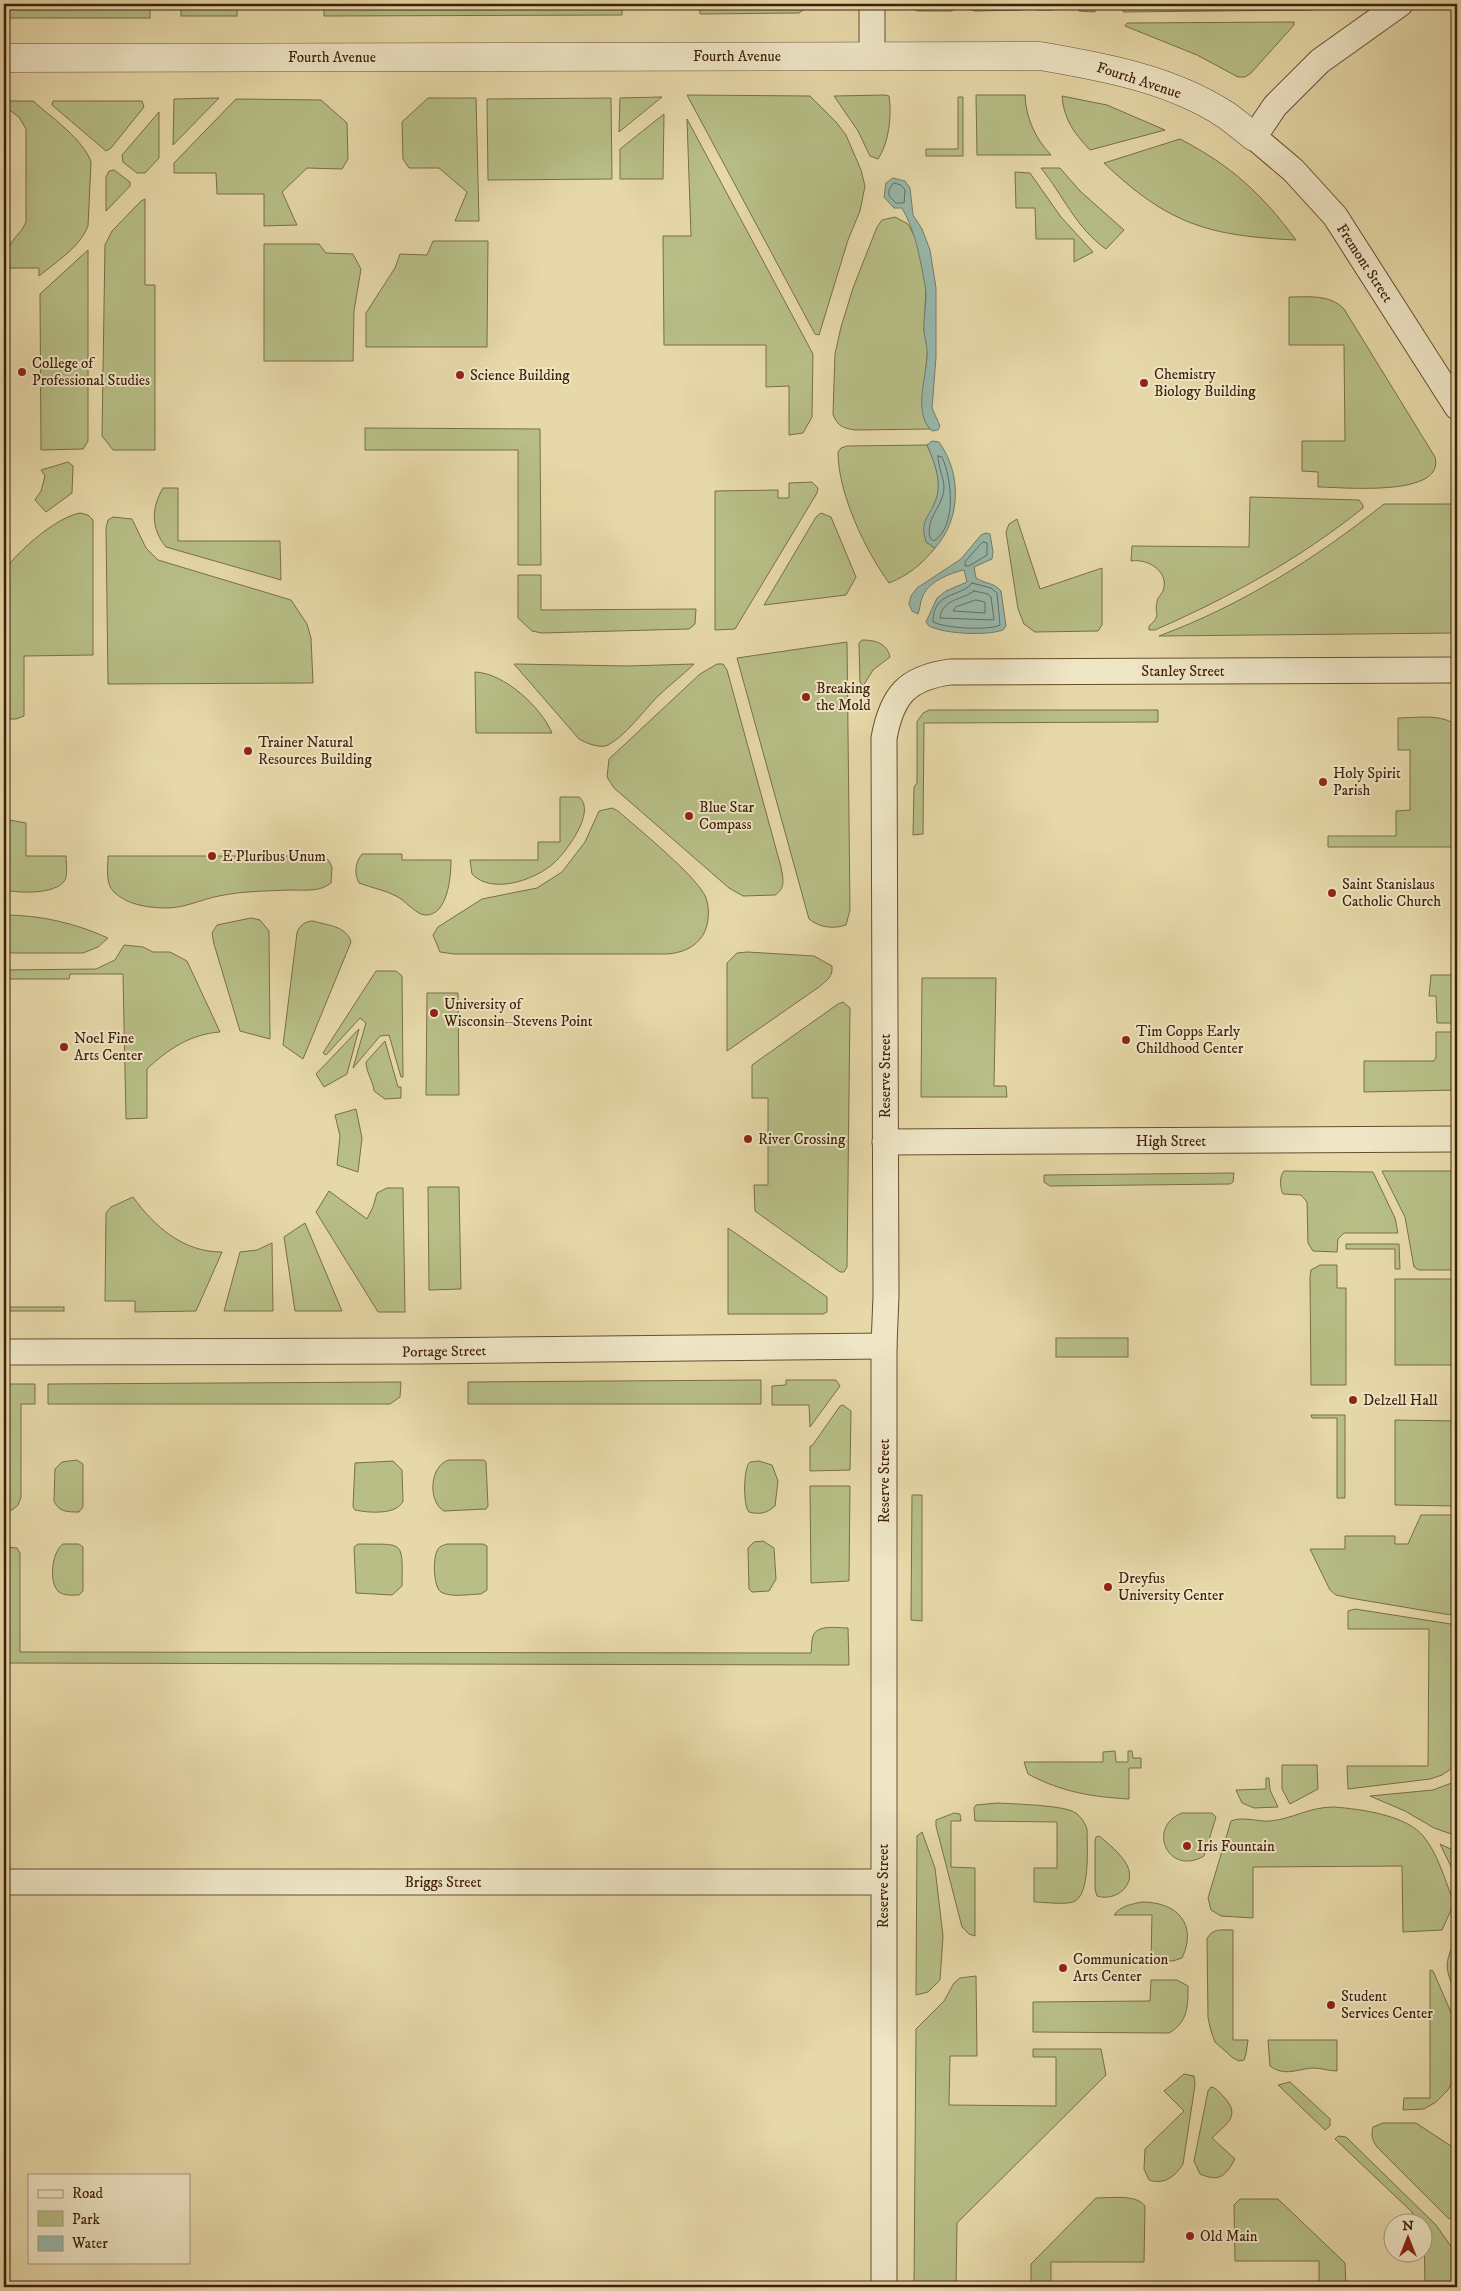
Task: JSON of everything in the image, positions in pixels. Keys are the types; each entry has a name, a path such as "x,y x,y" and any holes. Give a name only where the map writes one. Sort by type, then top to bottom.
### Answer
{"street":[{"path":"872,4 872,55"},
{"path":"1254,137 1276,106 1320,61 1400,4"},
{"name":"Fourth Avenue","path":"4,58 1040,56 1093,65 1150,80 1226,115 1254,137"},
{"name":"Fremont Street","path":"1254,137 1293,170 1335,216 1358,249 1427,362 1457,407"},
{"path":"1427,362 1457,386"},
{"name":"Stanley Street","path":"911,683 928,675 950,672 1457,670"},
{"name":"Reserve Street","path":"884,2287 882,1882 884,1346 886,1296 884,738 888,716 898,697 911,683"},
{"name":"High Street","path":"885,1142 1457,1138"},
{"name":"Portage Street","path":"4,1352 419,1352 884,1346"},
{"name":"Briggs Street","path":"4,1882 882,1882"}],"green space":[{"path":"4,4 150,4 150,18 4,18"},
{"path":"181,4 237,4 237,16 181,16"},
{"path":"324,4 622,4 622,15 324,16"},
{"path":"700,4 811,4 799,13 700,14"},
{"path":"912,4 956,4 956,7 952,11 917,11 912,7"},
{"path":"967,4 1023,4 1023,10 975,11 969,9"},
{"path":"1037,4 1053,4 1053,10 1037,10"},
{"path":"1079,4 1095,4 1095,12 1079,11"},
{"path":"1123,4 1323,4 1313,10 1123,12"},
{"path":"1294,22 1294,25 1251,73 1245,77 1238,77 1197,55 1125,26 1127,23"},
{"path":"687,95 810,96 846,135 861,170 865,186 860,211 848,240 819,335 815,334"},
{"path":"976,95 1025,95 1027,112 1032,127 1040,142 1051,155 977,155"},
{"path":"834,96 889,96 890,120 885,145 878,159 870,156 858,131"},
{"path":"1062,96 1107,105 1165,130 1090,150 1071,126 1065,112"},
{"path":"662,97 619,132 620,98"},
{"path":"958,97 963,97 963,156 926,156 926,149 958,149"},
{"path":"219,98 173,145 174,99"},
{"path":"428,98 476,98 479,221 455,221 467,192 439,168 409,168 403,159 402,122"},
{"path":"611,98 612,179 488,180 487,99"},
{"path":"236,99 321,100 347,123 348,159 342,169 307,168 282,192 297,225 264,226 264,194 217,194 216,173 174,173 174,163"},
{"path":"4,101 33,101 82,145 91,162 88,226 79,241 60,260 39,276 39,268 10,268 9,256 11,243 26,222 26,129 19,117 4,106"},
{"path":"53,101 142,101 144,107 111,148 106,151 52,105"},
{"path":"159,112 159,158 145,173 137,173 123,162 122,155"},
{"path":"664,114 663,179 620,179 620,149"},
{"path":"687,119 813,354 812,417 803,433 789,435 789,386 766,387 766,345 664,345 663,236 691,236"},
{"path":"1180,139 1199,149 1245,182 1271,209 1296,240 1238,235 1191,223 1149,200 1127,184 1104,163"},
{"path":"1041,168 1060,168 1080,191 1124,230 1106,249 1086,231"},
{"path":"114,170 130,182 130,186 106,211 106,177 109,171"},
{"path":"1015,172 1030,173 1061,217 1093,252 1074,262 1074,239 1036,239 1035,208 1016,208"},
{"path":"145,199 145,285 155,285 155,450 113,450 102,436 105,245 112,231"},
{"path":"895,217 908,224 917,241 926,285 924,331 928,347 922,404 924,416 930,429 855,430 839,424 833,414 835,354 853,288 877,227 882,220"},
{"path":"433,241 488,241 487,347 366,347 366,313 395,268 400,254 427,255"},
{"path":"264,244 319,244 326,253 353,254 361,269 354,311 353,361 264,361"},
{"path":"88,250 88,441 83,449 41,450 40,294"},
{"path":"1289,297 1325,299 1338,304 1344,309 1435,457 1434,470 1425,479 1409,485 1389,487 1318,487 1318,472 1302,471 1302,441 1345,441 1344,345 1289,345"},
{"path":"365,428 540,429 541,565 518,565 518,450 365,450"},
{"path":"927,445 935,466 938,488 935,502 926,520 925,534 926,542 935,548 915,568 889,583 862,538 854,520 839,468 838,452 841,448 847,446"},
{"path":"68,462 73,466 72,493 46,512 35,500 41,491 45,476 41,470"},
{"path":"812,482 818,488 817,493 735,629 715,630 715,491 778,490 778,498 789,498 789,483"},
{"path":"163,488 178,488 178,541 280,541 281,580 166,547 155,526 154,518 156,503"},
{"path":"1250,497 1359,500 1363,508 1314,544 1237,591 1155,630 1149,630 1149,626 1156,617 1158,598 1163,591 1163,578 1160,572 1150,564 1131,561 1132,546 1249,547"},
{"path":"1384,504 1457,504 1457,633 1159,636 1219,610 1277,579 1304,562"},
{"path":"80,513 88,515 93,520 93,655 24,656 24,716 16,719 4,719 4,571 38,536 60,521"},
{"path":"821,513 831,517 856,577 846,595 764,605 816,517"},
{"path":"113,517 132,519 146,548 158,560 291,600 307,624 311,638 313,683 108,684 106,528 108,520"},
{"path":"1017,519 1040,589 1102,568 1102,625 1098,631 1035,632 1024,624 1018,609 1006,532 1009,524"},
{"path":"518,575 541,575 541,610 696,609 695,624 689,629 542,633 532,631 518,618"},
{"path":"862,640 880,643 886,648 890,657 873,670 863,686 860,682 859,643"},
{"path":"847,642 850,910 846,925 832,927 822,926 809,919 737,658"},
{"path":"514,664 628,666 694,664 656,698 620,736 608,745 597,746 579,739"},
{"path":"717,664 723,664 727,670 781,867 782,886 775,895 743,896 729,888 614,788 607,777 609,759 700,674"},
{"path":"475,672 498,678 520,693 547,723 552,733 476,733"},
{"path":"929,710 1158,710 1158,722 924,723 923,834 913,835 914,787 917,783 917,722 923,713"},
{"path":"1398,718 1444,719 1457,726 1457,847 1328,847 1328,836 1396,836 1396,811 1410,810 1410,750 1398,750"},
{"path":"560,797 579,797 584,803 584,812 578,831 566,850 554,863 536,875 513,883 491,884 480,880 472,874 470,860 538,860 538,842 560,842"},
{"path":"612,808 618,811 666,853 701,889 707,902 708,917 707,927 700,940 682,951 667,954 454,954 440,952 433,935 438,927 482,899 537,888 562,872 585,842 599,811"},
{"path":"4,819 26,823 26,856 66,856 66,878 60,885 46,891 37,892 4,890"},
{"path":"362,854 402,854 402,860 451,860 447,894 439,909 433,914 421,914 392,894 359,883 356,876 356,868"},
{"path":"108,856 323,856 332,867 331,883 322,888 312,890 237,893 213,897 180,907 153,907 125,900 111,889 108,880"},
{"path":"4,915 31,916 57,921 83,928 108,938 98,947 83,953 4,953"},
{"path":"251,918 260,920 269,931 270,1039 240,1031 212,933 217,925"},
{"path":"313,921 341,929 351,942 303,1059 283,1045 297,933 303,924"},
{"path":"124,945 143,947 153,952 170,952 187,961 220,1032 199,1036 180,1044 147,1069 147,1118 126,1119 123,974 70,974 69,979 4,979 4,970 96,969 115,960"},
{"path":"737,953 814,956 832,966 832,973 819,987 727,1051 727,963"},
{"path":"376,971 396,971 402,976 403,1077 401,1077 389,1035 380,1036 353,1068 366,1023 360,1018 326,1055 323,1053"},
{"path":"1431,975 1457,975 1457,1023 1437,1023 1436,996 1429,996"},
{"path":"922,978 996,978 994,1086 1006,1086 1007,1097 921,1097"},
{"path":"427,993 458,993 459,1095 426,1095"},
{"path":"843,1002 850,1008 847,1267 844,1272 840,1272 755,1211 754,1185 768,1185 768,1098 752,1098 752,1065"},
{"path":"359,1029 347,1074 324,1087 316,1074"},
{"path":"1436,1032 1457,1032 1457,1090 1364,1092 1364,1061 1434,1061 1436,1057"},
{"path":"385,1041 398,1087 401,1087 401,1098 385,1099 374,1091 367,1069 366,1062"},
{"path":"356,1109 362,1138 358,1172 337,1165 340,1136 335,1115"},
{"path":"1284,1171 1373,1172 1395,1218 1398,1233 1344,1233 1338,1239 1337,1252 1313,1251 1308,1243 1307,1202 1301,1195 1283,1194 1280,1182"},
{"path":"1382,1171 1457,1171 1457,1270 1419,1270 1414,1267 1405,1217"},
{"path":"1234,1173 1233,1182 1230,1184 1050,1186 1044,1182 1044,1175"},
{"path":"428,1187 459,1187 461,1289 429,1290"},
{"path":"387,1188 403,1188 405,1312 378,1312 316,1212 329,1191 367,1219 377,1193"},
{"path":"133,1197 151,1218 171,1236 195,1248 222,1252 196,1311 135,1312 135,1301 105,1301 106,1213 111,1207"},
{"path":"305,1223 342,1311 295,1311 284,1237"},
{"path":"728,1228 827,1297 827,1312 823,1314 728,1314"},
{"path":"272,1243 273,1311 224,1311 240,1252 257,1250"},
{"path":"1346,1244 1399,1244 1400,1269 1395,1269 1395,1249 1346,1249"},
{"path":"1320,1265 1337,1265 1337,1288 1346,1288 1346,1385 1311,1385 1310,1277 1311,1270"},
{"path":"1395,1279 1457,1279 1457,1365 1395,1365"},
{"path":"4,1307 64,1307 64,1311 4,1311"},
{"path":"1056,1338 1128,1338 1128,1357 1056,1357"},
{"path":"761,1380 761,1404 468,1404 468,1382"},
{"path":"786,1380 836,1380 840,1386 810,1427 809,1405 772,1405 772,1386 786,1385"},
{"path":"401,1382 400,1397 390,1404 48,1404 48,1384"},
{"path":"4,1384 35,1384 35,1404 21,1404 21,1497 18,1505 12,1510 4,1510"},
{"path":"843,1405 851,1411 850,1470 810,1471 810,1446 812,1446 840,1406"},
{"path":"1311,1415 1345,1415 1345,1498 1337,1498 1337,1418 1312,1418"},
{"path":"1395,1420 1457,1421 1457,1506 1395,1505"},
{"path":"77,1460 83,1464 83,1507 79,1512 61,1509 54,1501 55,1469 62,1462"},
{"path":"449,1460 484,1460 486,1462 488,1506 486,1509 444,1511 439,1506 435,1500 433,1484 438,1469"},
{"path":"393,1461 402,1470 403,1501 400,1506 382,1512 355,1510 353,1507 355,1463"},
{"path":"759,1461 772,1465 778,1481 775,1506 766,1512 757,1513 749,1512 747,1509 745,1487 748,1465 750,1462"},
{"path":"810,1486 850,1486 849,1581 811,1583"},
{"path":"912,1495 922,1495 922,1621 911,1620"},
{"path":"1421,1515 1457,1515 1457,1616 1350,1598 1336,1595 1330,1590 1310,1549 1345,1549 1345,1536 1395,1536 1395,1544 1408,1544"},
{"path":"763,1541 774,1548 776,1579 769,1591 752,1592 749,1589 748,1548 754,1542"},
{"path":"63,1544 79,1544 83,1547 83,1591 79,1595 59,1592 53,1582 54,1560 56,1553"},
{"path":"358,1544 384,1544 397,1547 402,1559 402,1586 392,1595 356,1593 354,1547"},
{"path":"447,1544 483,1544 487,1546 487,1590 481,1594 455,1595 445,1594 438,1589 434,1572 436,1555 440,1547"},
{"path":"4,1547 17,1548 20,1553 20,1652 811,1653 812,1638 815,1632 823,1628 834,1627 848,1628 849,1665 4,1663"},
{"path":"1355,1609 1457,1625 1457,1765 1442,1775 1430,1779 1348,1789 1347,1766 1428,1766 1429,1629 1348,1629 1348,1611"},
{"path":"1115,1751 1116,1762 1128,1762 1128,1751 1132,1751 1133,1758 1141,1758 1141,1768 1129,1768 1129,1799 1090,1795 1053,1785 1028,1774 1024,1762 1103,1762 1103,1752"},
{"path":"1282,1765 1317,1765 1318,1789 1290,1804 1282,1789"},
{"path":"1266,1778 1269,1778 1270,1790 1278,1807 1254,1808 1242,1803 1236,1790 1266,1789"},
{"path":"1457,1781 1457,1836 1434,1828 1405,1811 1370,1796 1433,1790"},
{"path":"997,1803 1061,1808 1070,1810 1080,1816 1087,1829 1087,1869 1083,1890 1079,1898 1069,1903 1034,1902 1034,1868 1057,1868 1057,1822 975,1821 974,1808 976,1805"},
{"path":"1334,1807 1357,1809 1395,1818 1416,1829 1424,1837 1437,1858 1452,1898 1452,1908 1442,1930 1403,1932 1402,1866 1253,1867 1253,1918 1221,1916 1211,1910 1208,1898 1231,1821 1240,1819 1278,1820 1316,1809"},
{"path":"954,1813 960,1814 961,1821 951,1821 951,1867 975,1868 975,1936 969,1934 962,1927 936,1826 936,1820"},
{"path":"1182,1813 1212,1813 1216,1817 1204,1856 1191,1861 1180,1860 1172,1855 1166,1848 1164,1838 1165,1829 1171,1820"},
{"path":"922,1832 935,1868 943,1936 940,1980 928,1992 916,1995 917,1836"},
{"path":"1099,1836 1121,1857 1127,1865 1129,1872 1127,1885 1123,1890 1117,1894 1104,1897 1097,1896 1095,1889 1095,1842 1096,1837"},
{"path":"1440,1844 1457,1852 1457,1879"},
{"path":"1142,1902 1165,1906 1181,1917 1186,1925 1187,1935 1182,1958 1173,1961 1151,1960 1152,1915 1114,1915 1123,1907"},
{"path":"1233,1930 1233,2040 1248,2040 1244,2060 1239,2061 1215,2042 1208,2018 1207,1939 1215,1931"},
{"path":"1457,1932 1457,1996 1449,1976 1447,1964"},
{"path":"1430,1970 1433,1971 1457,2026 1457,2074 1448,2090 1436,2102 1424,2109 1403,2110 1404,2098 1430,2098"},
{"path":"976,1976 977,2056 950,2056 949,2105 1056,2106 1056,2057 1033,2057 1033,2049 1101,2049 1106,2075 957,2223 956,2287 914,2287 916,2029 944,2001 954,1983 960,1978"},
{"path":"1151,1980 1177,1980 1188,1986 1186,2013 1180,2024 1169,2033 1033,2032 1033,2002 1150,2001"},
{"path":"1268,2040 1337,2040 1337,2071 1313,2068 1286,2072 1275,2069 1270,2066"},
{"path":"1184,2074 1194,2076 1195,2085 1183,2164 1169,2179 1164,2181 1149,2180 1144,2169 1145,2149 1184,2111 1164,2091"},
{"path":"1290,2082 1330,2119 1330,2126 1325,2130 1278,2085"},
{"path":"1211,2087 1218,2090 1229,2103 1232,2114 1227,2123 1212,2138 1235,2159 1225,2174 1217,2178 1200,2174 1194,2161 1208,2091"},
{"path":"1383,2123 1416,2123 1457,2150 1457,2220 1448,2218 1377,2147 1372,2137 1373,2127"},
{"path":"1338,2136 1346,2137 1425,2214 1413,2214 1335,2139"},
{"path":"1096,2198 1129,2198 1141,2202 1145,2206 1144,2262 1051,2262 1051,2287 1031,2287 1031,2264"},
{"path":"1240,2199 1278,2199 1345,2263 1346,2287 1319,2287 1319,2261 1235,2261 1234,2205"},
{"path":"1434,2223 1457,2255 1457,2287 1425,2287 1425,2264 1434,2264"}],"water":[{"path":"893,178 905,181 910,188 913,215 922,229 930,250 936,288 936,357 932,408 940,426 938,430 932,431 926,424 922,406 927,354 924,331 925,285 917,246 907,217 902,208 894,208 884,197 886,183"},
{"path":"932,441 939,442 952,468 955,482 954,510 950,524 935,548 926,542 924,535 925,521 935,502 938,488 935,466 927,445"},
{"path":"990,534 993,552 992,559 974,567 976,578 995,586 1001,591 1006,626 1003,630 996,632 976,633 945,631 929,626 926,622 937,598 946,591 967,582 964,570 952,573 929,587 922,598 918,614 912,611 909,604 911,596 917,588 961,559 981,535"}],"place":[{"name":"College of Professional Studies","path":"22,372"},
{"name":"Science Building","path":"460,375"},
{"name":"Chemistry Biology Building","path":"1144,383"},
{"name":"Breaking the Mold","path":"806,697"},
{"name":"Trainer Natural Resources Building","path":"248,751"},
{"name":"Holy Spirit Parish","path":"1323,782"},
{"name":"Blue Star Compass","path":"689,816"},
{"name":"E Pluribus Unum","path":"212,856"},
{"name":"Saint Stanislaus Catholic Church","path":"1332,893"},
{"name":"University of Wisconsin–Stevens Point","path":"434,1013"},
{"name":"Tim Copps Early Childhood Center","path":"1126,1040"},
{"name":"Noel Fine Arts Center","path":"64,1047"},
{"name":"River Crossing","path":"748,1139"},
{"name":"Delzell Hall","path":"1353,1400"},
{"name":"Dreyfus University Center","path":"1108,1587"},
{"name":"Iris Fountain","path":"1187,1846"},
{"name":"Communication Arts Center","path":"1063,1968"},
{"name":"Student Services Center","path":"1331,2005"},
{"name":"Old Main","path":"1190,2236"}]}
